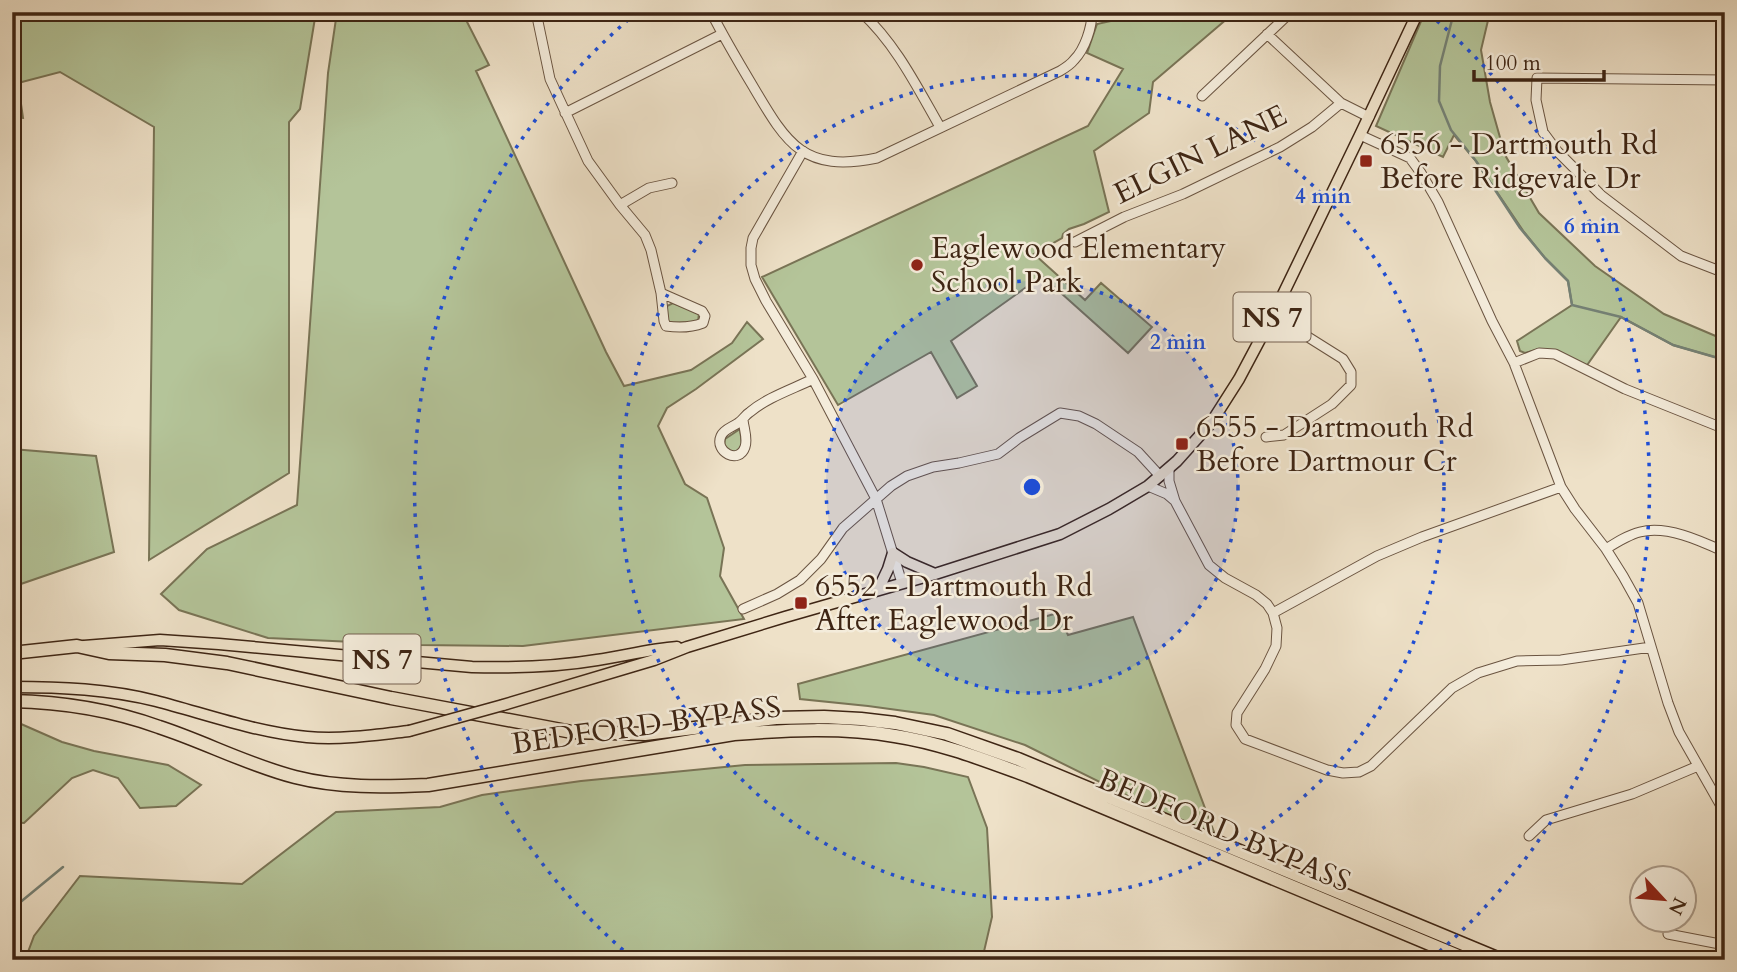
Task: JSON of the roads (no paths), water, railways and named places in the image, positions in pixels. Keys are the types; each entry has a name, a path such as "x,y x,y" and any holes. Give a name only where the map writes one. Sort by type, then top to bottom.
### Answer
{"highway":[{"name":"NS 7","path":"12,653 77,646"},
{"name":"BEDFORD BYPASS","path":"77,646 109,653 165,654 227,663 391,698 572,732 645,734 776,718 824,717 895,723 947,734 1018,759 1502,960"},
{"name":"BEDFORD BYPASS","path":"12,701 52,702 159,726 258,767 297,778 329,784 383,787 428,785 734,734 807,730 894,736 957,751 1028,776 1468,960"}],"main road":[{"name":"NS 7","path":"12,687 109,691 269,732 308,737 358,737 409,731 654,660 687,647 1060,534 1148,486 1165,472 1211,423 1239,379 1273,314 1418,12"},
{"path":"878,590 893,553 934,574"},
{"name":"NS 7","path":"77,646 160,640 504,668 556,666 653,649 687,647"}],"street":[{"path":"536,12 550,79 588,161 645,236 651,250 666,326 678,328 703,323 705,316 702,311 661,293"},
{"path":"711,12 784,136 803,151 829,161 858,162 877,158 1060,71 1074,61 1081,49 1091,28 1092,12"},
{"path":"861,12 893,48 940,127"},
{"path":"1202,96 1290,12"},
{"path":"565,113 722,34"},
{"path":"1267,34 1341,103 1369,117"},
{"path":"1725,80 1537,78 1536,100 1543,132 1557,152 1601,195 1681,256 1725,273"},
{"name":"ELGIN LANE","path":"1075,242 1280,147 1312,127 1341,103"},
{"path":"1360,135 1410,158 1438,202 1514,363 1561,487 1606,549 1638,603 1679,732 1725,813"},
{"path":"803,151 753,238 751,265 766,301 813,379 876,499 902,583"},
{"path":"620,205 649,188 672,183"},
{"path":"1266,437 1284,435 1332,404 1351,385 1351,372 1343,359 1273,314"},
{"path":"1514,363 1539,353 1555,354 1625,389 1725,429"},
{"path":"743,420 748,413 765,402 813,379"},
{"path":"743,609 777,594 800,579 821,559 843,528 891,486 907,476 933,467 998,454 1060,414 1079,416 1096,424 1165,472 1175,501 1209,565 1225,578 1256,595 1273,613 1277,628 1276,646 1237,713 1236,725 1245,739 1327,770 1359,772 1371,766 1452,688 1478,673 1517,661 1561,660 1651,647"},
{"path":"1148,486 1167,494 1175,501"},
{"path":"1273,613 1377,556 1561,487"},
{"path":"1606,549 1628,536 1643,531 1660,530 1701,541 1725,552"},
{"path":"1529,836 1546,820 1632,794 1698,766"},
{"path":"1668,934 1725,945"}],"waterway":[{"path":"1454,12 1440,66 1439,101 1451,130 1476,161 1520,228 1568,281 1572,305 1621,317 1673,345 1725,360"},
{"path":"12,909 63,867"}],"place":[{"name":"6556 - Dartmouth Rd Before Ridgevale Dr","path":"1366,161"},
{"name":"Eaglewood Elementary School Park","path":"917,265"},
{"name":"6555 - Dartmouth Rd Before Dartmour Cr","path":"1182,444"},
{"name":"6552 - Dartmouth Rd After Eaglewood Dr","path":"801,603"}]}
